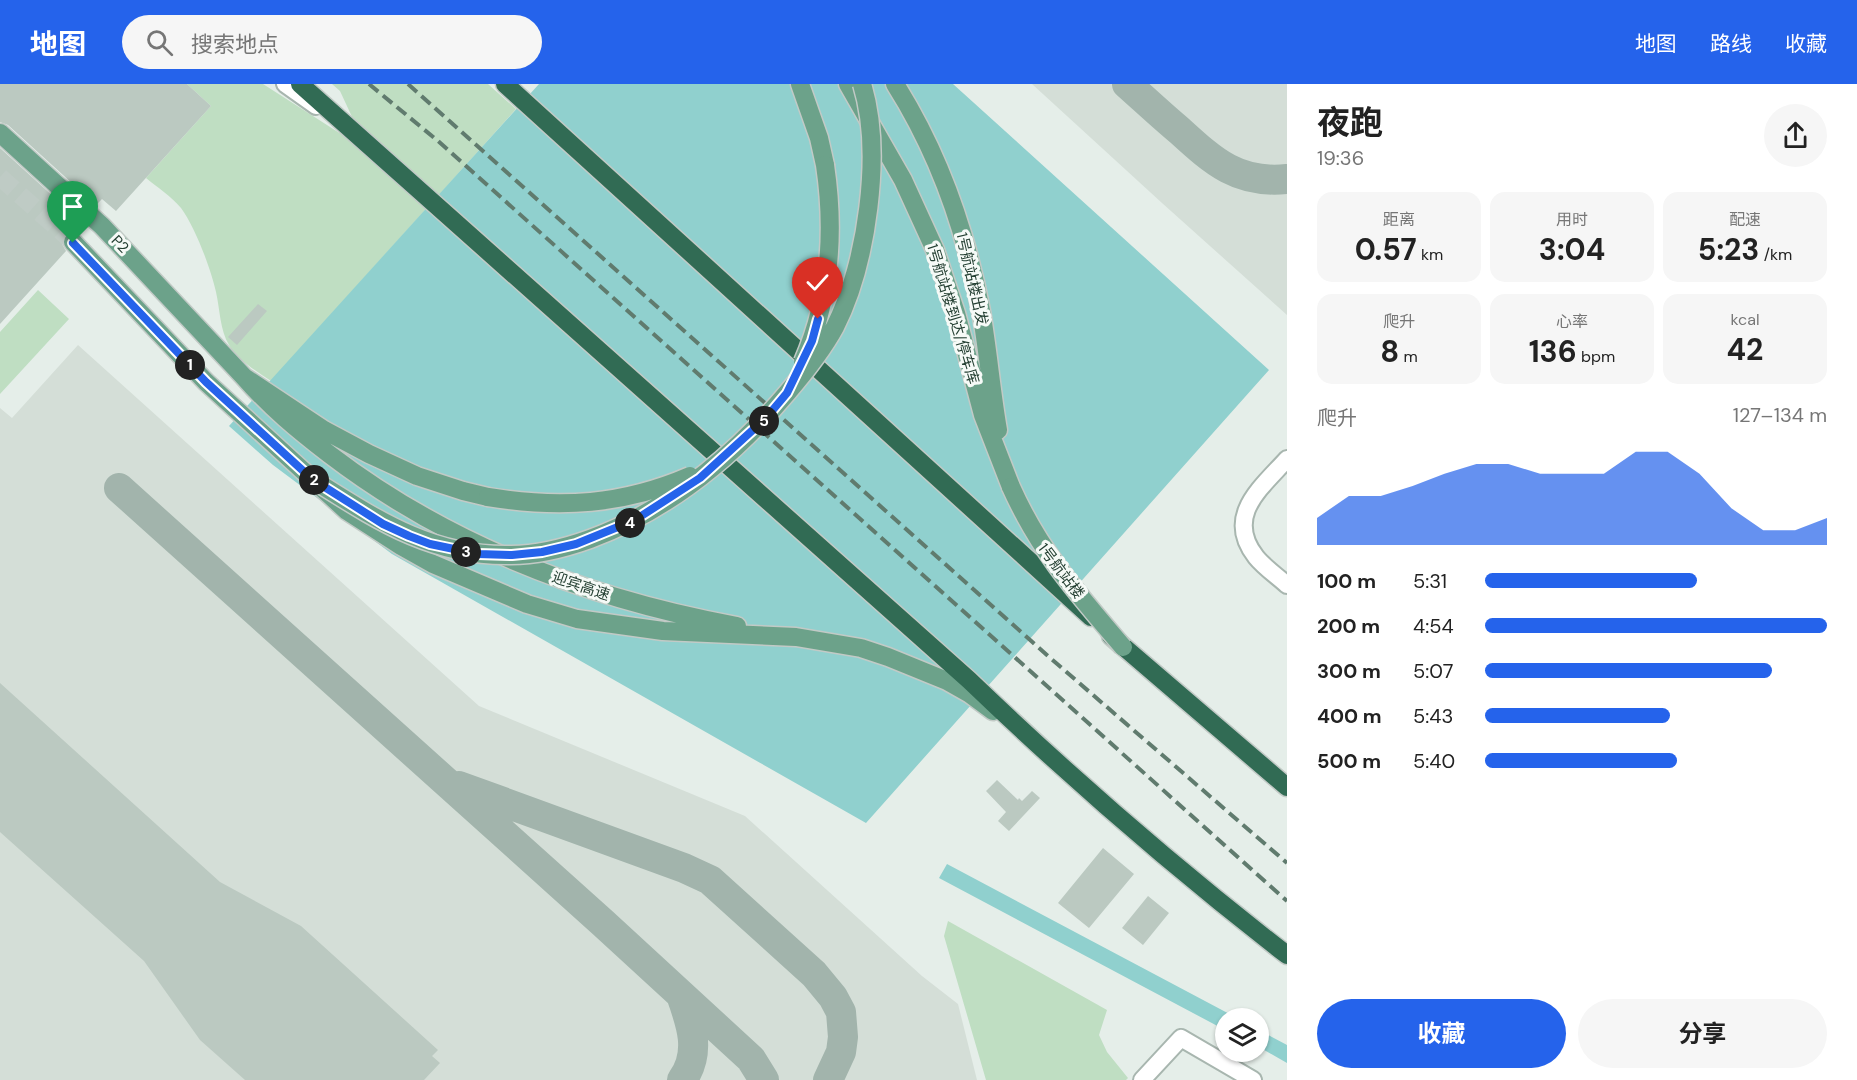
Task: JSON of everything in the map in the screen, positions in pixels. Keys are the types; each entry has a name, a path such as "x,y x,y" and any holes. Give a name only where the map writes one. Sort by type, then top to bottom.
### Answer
{"highway":[{"path":"300,84 969,680 1035,743 1156,848 1287,955"},
{"path":"505,84 1123,647 1287,787"}],"main road":[{"path":"787,393 812,341 823,296 831,247 825,165 819,138 800,84"},
{"name":"1号航站楼到达/停车库","path":"848,84 903,180 935,250 956,313 983,415 1011,487"},
{"path":"73,243 206,382 312,479 383,524 430,544 478,554 512,555 542,552 576,544 635,520 700,478 766,418 806,371 835,326 855,272 867,211 871,157 868,110 862,84"},
{"name":"1号航站楼出发","path":"894,84 908,105 928,144 960,229 980,309 995,412 1011,487"},
{"name":"P2","path":"0,133 102,226 244,377"},
{"path":"244,377 324,430 417,476 464,491 515,501 569,504 613,500 639,494 696,473 717,461 741,442"},
{"name":"迎宾高速","path":"244,377 288,422 364,480 444,529 476,545 566,580 658,610 861,648 888,657 938,677 970,694 1035,743"},
{"name":"迎宾高速","path":"312,479 347,511 401,546 465,579 527,604 577,619 651,630 796,637"},
{"name":"1号航站楼","path":"1011,487 1027,521 1051,560 1123,647"}],"street":[{"path":"285,84 355,133"},
{"path":"1287,459 1250,500 1244,515 1244,534 1256,557 1287,585"},
{"path":"1142,1080 1181,1038 1253,1080"}],"shaded area":[{"path":"1032,84 1287,84 1287,315 1162,203"},
{"path":"78,345 479,706 745,816 922,976 958,1004 977,1080 0,1080 0,408 12,418"}],"green space":[{"path":"187,84 263,84 341,134 426,209 271,381 243,361 229,345 222,326 210,272 192,226 181,208 146,178 211,106"},
{"path":"332,84 488,84 516,109 437,197 353,119 340,91"},
{"path":"38,290 69,319 0,394 0,332"},
{"path":"948,921 1107,1010 1099,1035 1107,1052 1128,1078 1126,1080 986,1080 944,936"}],"water":[{"path":"539,84 953,84 1269,370 866,823 392,554 273,465 229,426"},
{"path":"947,864 1218,1008 1215,1008 1215,1025 939,878"},
{"path":"1269,1035 1287,1045 1287,1063 1269,1053"}],"building":[{"path":"0,84 187,84 211,106 116,211 102,199 96,205 8,125 0,122"},
{"path":"0,148 87,227 81,234 71,231 65,234 62,244 66,251 0,324"},
{"path":"258,304 267,311 237,345 228,337"},
{"path":"0,683 220,882 301,926 438,1050 432,1056 440,1063 424,1080 245,1080 200,1040 144,961 0,832"},
{"path":"997,780 1018,800 1019,798 1022,801 1032,791 1040,798 1009,831 998,821 1006,812 986,791"},
{"path":"1103,848 1134,874 1089,928 1058,903"},
{"path":"1148,896 1169,913 1143,945 1122,928"}],"taxiway":[{"path":"1127,84 1216,161 1254,178 1287,179"},
{"path":"119,488 603,923 751,1059 764,1080"},
{"path":"459,786 684,868 710,880 814,974 833,997 841,1012 843,1037 841,1052 828,1080"},
{"path":"681,995 693,1038 692,1059 682,1080"}],"tunnel":[{"path":"0,177 73,242"}],"railway":[{"path":"369,84 438,141 1287,901"},
{"path":"408,84 1048,656 1287,863"}],"route":[{"path":"73,243 206,382 312,479 383,524 409,536 430,544 478,554 512,555 542,552 576,544 611,531 660,506 700,478 766,418 787,393 812,341 818,319"}]}
